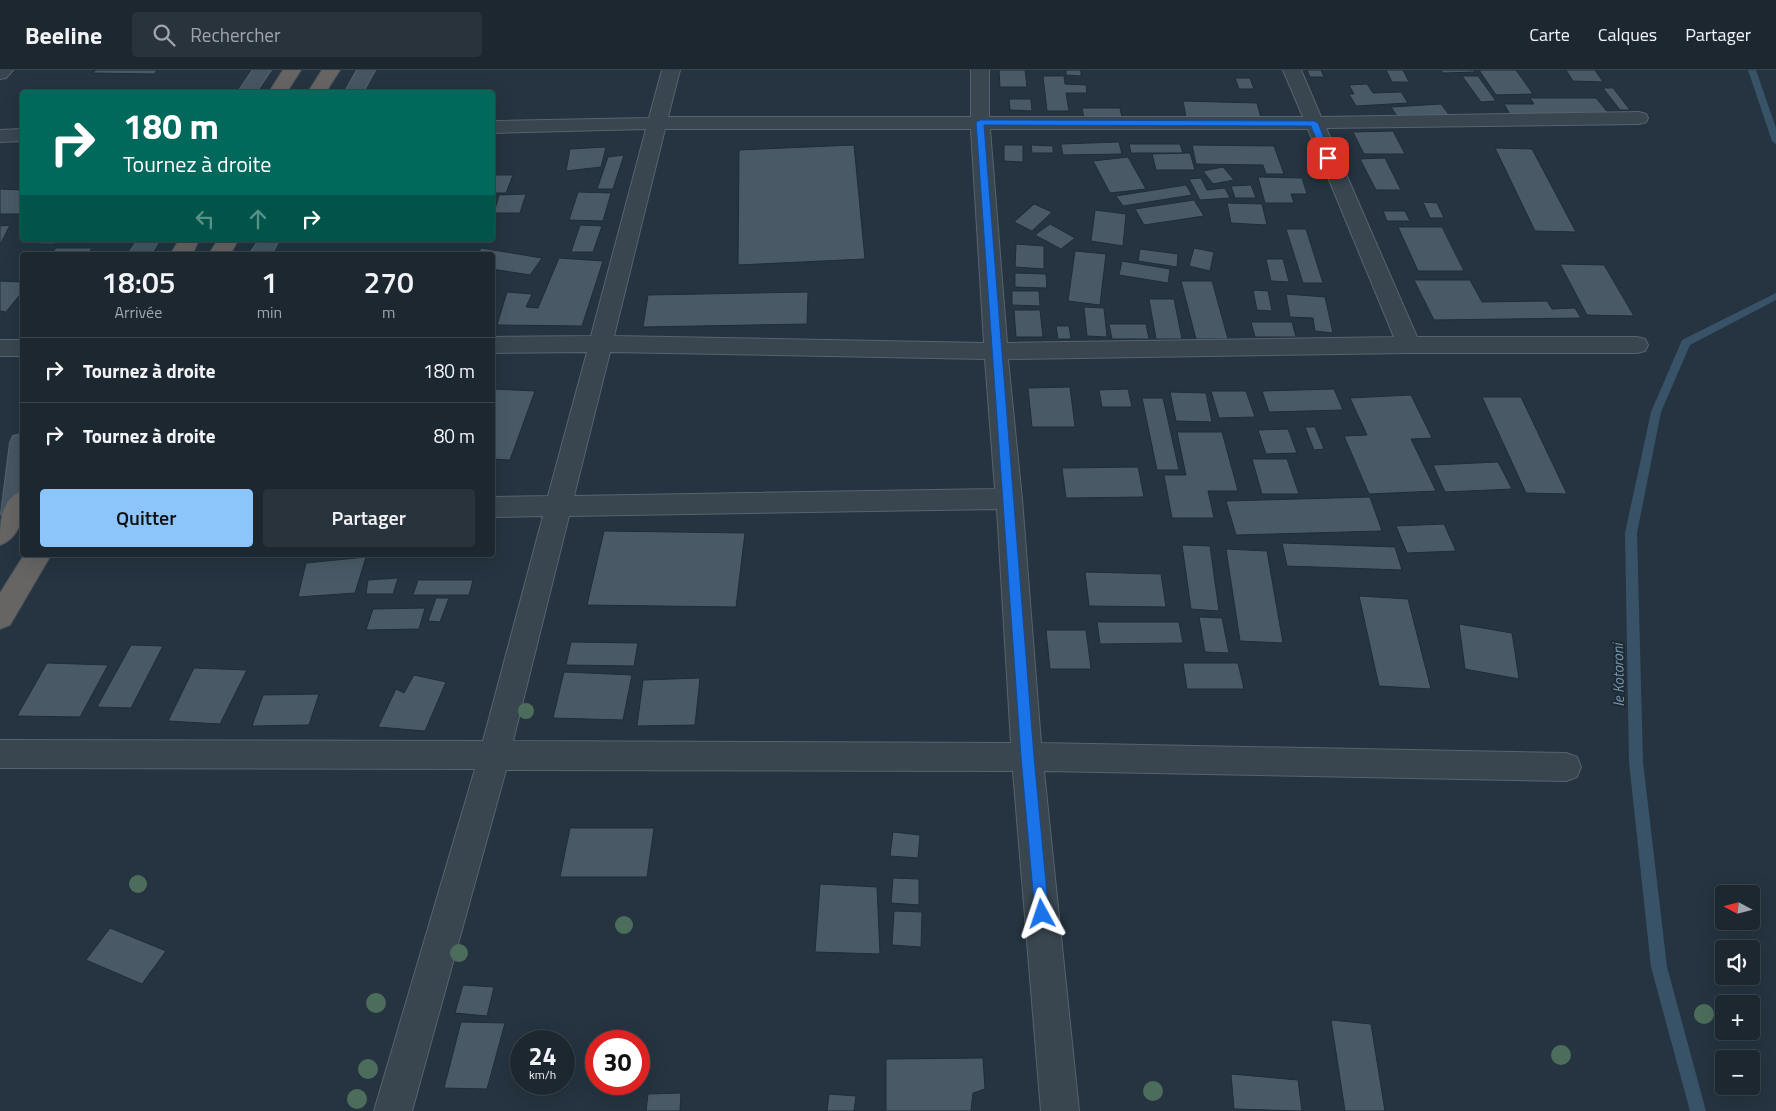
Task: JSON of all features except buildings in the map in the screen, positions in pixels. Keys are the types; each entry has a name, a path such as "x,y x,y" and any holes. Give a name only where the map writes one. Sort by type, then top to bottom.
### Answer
{"highway":[{"path":"279,90 292,70"},
{"path":"318,90 331,70"},
{"path":"0,617 37,557"}],"main road":[{"path":"248,90 262,70"},
{"path":"355,90 366,70"},
{"path":"9,516 20,454"}],"street":[{"path":"0,74 4,70"},
{"path":"393,1111 494,756 671,70"},
{"path":"980,70 980,122 1027,757 1060,1111"},
{"path":"1292,70 1409,345"},
{"path":"495,127 658,123 1314,123 1639,118"},
{"path":"0,136 20,135"},
{"path":"495,345 600,344 996,351 1409,345 1637,345"},
{"path":"0,348 20,348"},
{"path":"495,507 1009,499"},
{"path":"0,754 1027,757 1566,767"}],"waterway":[{"name":"le Kotoroni","path":"1752,70 1776,141"},
{"name":"le Kotoroni","path":"1698,1111 1659,967 1636,762 1631,533 1656,412 1686,343 1776,296"}],"route":[{"path":"1042,914 1027,757 980,122 1314,123 1328,158"}]}
